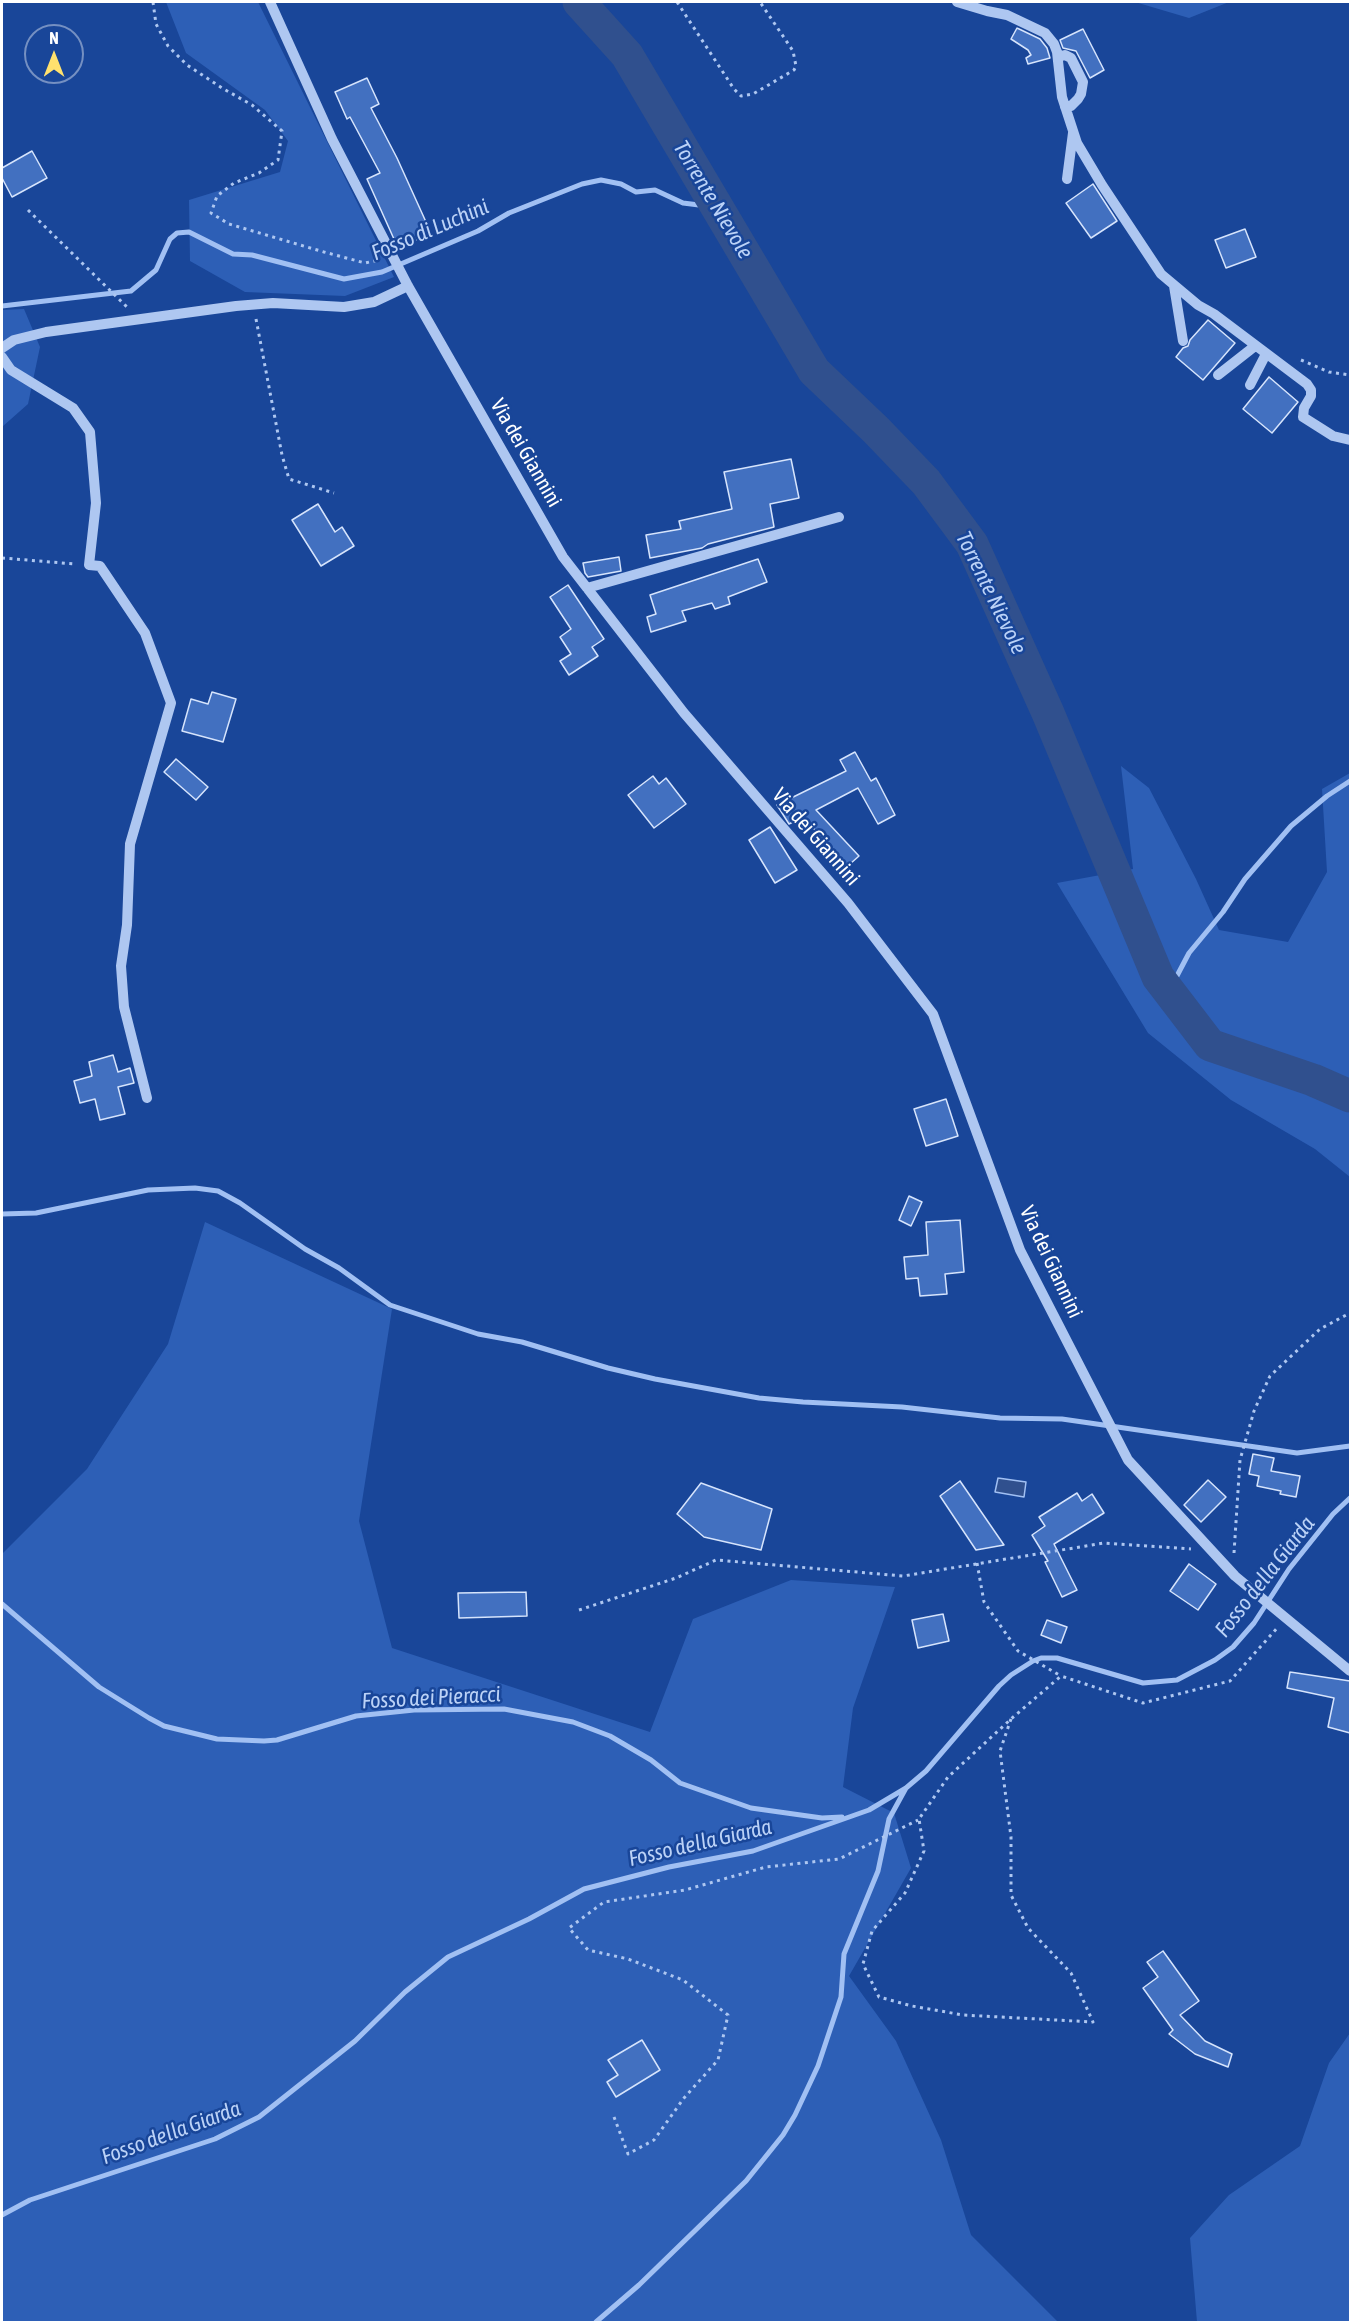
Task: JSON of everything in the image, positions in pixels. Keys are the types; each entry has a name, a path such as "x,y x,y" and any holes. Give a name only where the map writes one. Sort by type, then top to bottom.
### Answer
{"street":[{"name":"Via dei Giannini","path":"270,2 332,139 408,286 564,557 684,713 848,903 933,1014 1020,1250 1128,1460 1235,1576 1350,1671"},
{"path":"957,2 987,12 1007,15 1045,33 1054,44 1058,57 1062,97 1077,144 1161,274 1307,384 1311,390 1311,396 1302,413 1303,417 1333,436 1350,440"},
{"path":"1058,57 1065,55 1071,58 1083,82 1078,99 1071,106 1065,107"},
{"path":"1067,179 1073,130"},
{"path":"2,348 14,340 46,332 255,304 292,303 344,308 374,302 408,286"},
{"path":"1174,286 1183,341"},
{"path":"1218,375 1255,346"},
{"path":"1250,385 1266,354"},
{"path":"2,357 12,370 73,408 90,432 96,504 89,565 100,566 145,633 171,703 130,844 127,925 121,966 124,1007 147,1098"},
{"path":"587,588 839,517"}],"path":[{"path":"153,2 156,24 168,46 187,65 252,105 282,131 278,160 259,173 234,183 217,196 211,213 229,224 365,263 393,257"},
{"path":"677,2 734,89 741,96 753,94 794,70 796,66 793,51 760,2"},
{"path":"28,210 138,318"},
{"path":"255,304 257,331 289,479 334,494"},
{"path":"1292,357 1329,372 1350,375"},
{"path":"2,558 89,565"},
{"path":"1235,1576 1234,1547 1240,1460 1254,1411 1270,1376 1320,1329 1350,1313"},
{"path":"579,1610 676,1578 716,1560 903,1576 1104,1543 1210,1550"},
{"path":"977,1563 984,1602 1018,1651 1061,1676 1143,1703 1230,1681 1285,1619"},
{"path":"614,2117 628,2154 654,2140 684,2098 718,2060 728,2015 683,1980 628,1959 588,1950 569,1928 604,1902 685,1890 766,1867 839,1859 919,1819 948,1777 1061,1676"},
{"path":"919,1819 924,1851 905,1893 872,1931 862,1964 879,1996 912,2006 963,2015 1093,2022 1071,1973 1028,1928 1011,1895 1011,1837 1000,1752 1011,1719"}],"shaded area":[{"path":"166,2 258,2 394,277 345,296 245,292 190,261 189,200 280,172 288,141 265,110 186,53"},
{"path":"1135,2 1229,2 1189,18"},
{"path":"24,309 40,347 28,404 2,427 2,310"},
{"path":"1121,766 1149,788 1196,879 1219,930 1288,942 1327,872 1322,789 1350,773 1350,1177 1315,1149 1231,1100 1148,1033 1057,883 1133,869"},
{"path":"205,1222 392,1309 359,1521 392,1648 650,1732 693,1619 791,1580 895,1587 853,1708 843,1787 894,1813 911,1868 849,1976 896,2041 941,2140 971,2235 1058,2322 2,2322 2,1554 87,1469 168,1344"},
{"path":"998,1478 1026,1482 1024,1497 995,1492"},
{"path":"1350,2033 1350,2322 1197,2322 1190,2238 1229,2195 1300,2146 1329,2063"}],"building":[{"path":"1017,28 1040,39 1047,48 1050,58 1028,64 1026,58 1031,55 1028,50 1011,39"},
{"path":"1083,29 1104,70 1090,78 1076,51 1063,48 1060,40"},
{"path":"367,78 379,104 371,108 397,158 431,233 398,248 367,179 380,173 350,117 347,119 335,92"},
{"path":"32,151 47,178 12,197 2,178 2,168"},
{"path":"1093,184 1117,221 1091,238 1066,203"},
{"path":"1245,229 1256,257 1226,268 1215,240"},
{"path":"1208,320 1235,343 1203,380 1176,357 1183,348 1188,346 1190,340"},
{"path":"1269,377 1298,402 1272,433 1243,409"},
{"path":"791,459 799,498 770,504 774,527 708,544 702,548 650,558 646,535 681,529 679,521 732,509 724,472"},
{"path":"318,504 335,532 342,527 354,546 321,566 292,520"},
{"path":"619,557 621,571 588,577 585,573 583,563"},
{"path":"758,559 767,582 728,597 730,604 715,609 712,603 682,611 686,621 651,632 647,617 656,614 650,595"},
{"path":"568,585 604,639 592,647 598,656 569,675 560,661 571,654 560,637 571,629 550,597"},
{"path":"212,692 236,699 223,742 182,731 191,699 208,704"},
{"path":"855,752 871,781 876,778 895,815 878,824 858,788 816,810 859,856 841,872 828,858 835,852 803,817 789,824 777,805 846,771 840,760"},
{"path":"176,759 208,787 196,800 164,772"},
{"path":"653,776 659,784 666,778 686,804 654,828 628,795"},
{"path":"770,827 797,870 775,883 749,840"},
{"path":"113,1055 118,1072 130,1068 134,1083 118,1087 125,1114 100,1120 95,1099 80,1103 74,1081 92,1076 89,1062"},
{"path":"946,1099 958,1136 926,1146 914,1109"},
{"path":"909,1196 922,1202 911,1226 899,1220"},
{"path":"960,1220 964,1272 945,1274 947,1294 920,1296 918,1278 906,1279 904,1257 928,1255 926,1222"},
{"path":"1253,1454 1274,1458 1271,1471 1300,1476 1296,1497 1257,1486 1259,1476 1249,1474"},
{"path":"1208,1480 1226,1497 1201,1522 1184,1505"},
{"path":"960,1481 1004,1545 976,1550 940,1496"},
{"path":"701,1483 772,1509 761,1550 704,1537 677,1514"},
{"path":"1077,1493 1082,1501 1092,1494 1104,1513 1054,1544 1077,1590 1062,1597 1045,1562 1048,1561 1032,1535 1045,1526 1039,1517"},
{"path":"1189,1564 1216,1584 1198,1610 1170,1591"},
{"path":"526,1592 527,1616 459,1618 458,1593"},
{"path":"943,1614 949,1641 918,1648 912,1620"},
{"path":"1047,1620 1067,1627 1061,1643 1041,1635"},
{"path":"1290,1672 1350,1681 1350,1733 1328,1727 1334,1698 1287,1688"},
{"path":"1163,1951 1199,2001 1180,2015 1205,2041 1232,2054 1228,2067 1195,2054 1169,2034 1173,2030 1143,1988 1158,1977 1147,1962"},
{"path":"642,2040 660,2070 616,2097 607,2082 618,2075 608,2060"}],"waterway":[{"name":"Torrente Nievole","path":"579,2 627,55 814,371 926,482 972,544 1048,713 1158,977 1210,1045 1313,1080 1350,1096"},
{"name":"Fosso di Luchini","path":"2,306 131,291 156,270 170,239 177,233 189,232 233,254 252,255 344,279 382,272 478,231 509,213 582,184 601,180 621,184 636,192 655,190 683,203 715,207 720,210"},
{"path":"1169,991 1189,953 1223,912 1245,879 1291,826 1327,796 1350,781"},
{"path":"2,1214 36,1213 148,1190 195,1188 218,1191 240,1203 305,1249 339,1268 390,1305 478,1334 522,1342 608,1368 655,1379 759,1398 902,1407 1000,1418 1062,1419 1297,1453 1350,1446"},
{"name":"Fosso della Giarda","path":"2,2215 30,2200 215,2139 259,2117 355,2041 405,1992 448,1957 529,1919 584,1889 669,1867 753,1851 869,1810 906,1788 926,1771 999,1686 1033,1661 1041,1658 1057,1658 1143,1683 1177,1680 1215,1660 1233,1647 1254,1623 1289,1569 1333,1514 1350,1498"},
{"name":"Fosso dei Pieracci","path":"2,1604 99,1687 164,1726 217,1739 264,1741 277,1740 356,1716 414,1710 504,1709 573,1722 610,1736 651,1760 680,1783 751,1808 822,1818 842,1817"},
{"path":"596,2322 639,2285 746,2181 783,2135 795,2115 818,2066 841,1997 844,1954 878,1871 889,1819 906,1788"}]}
